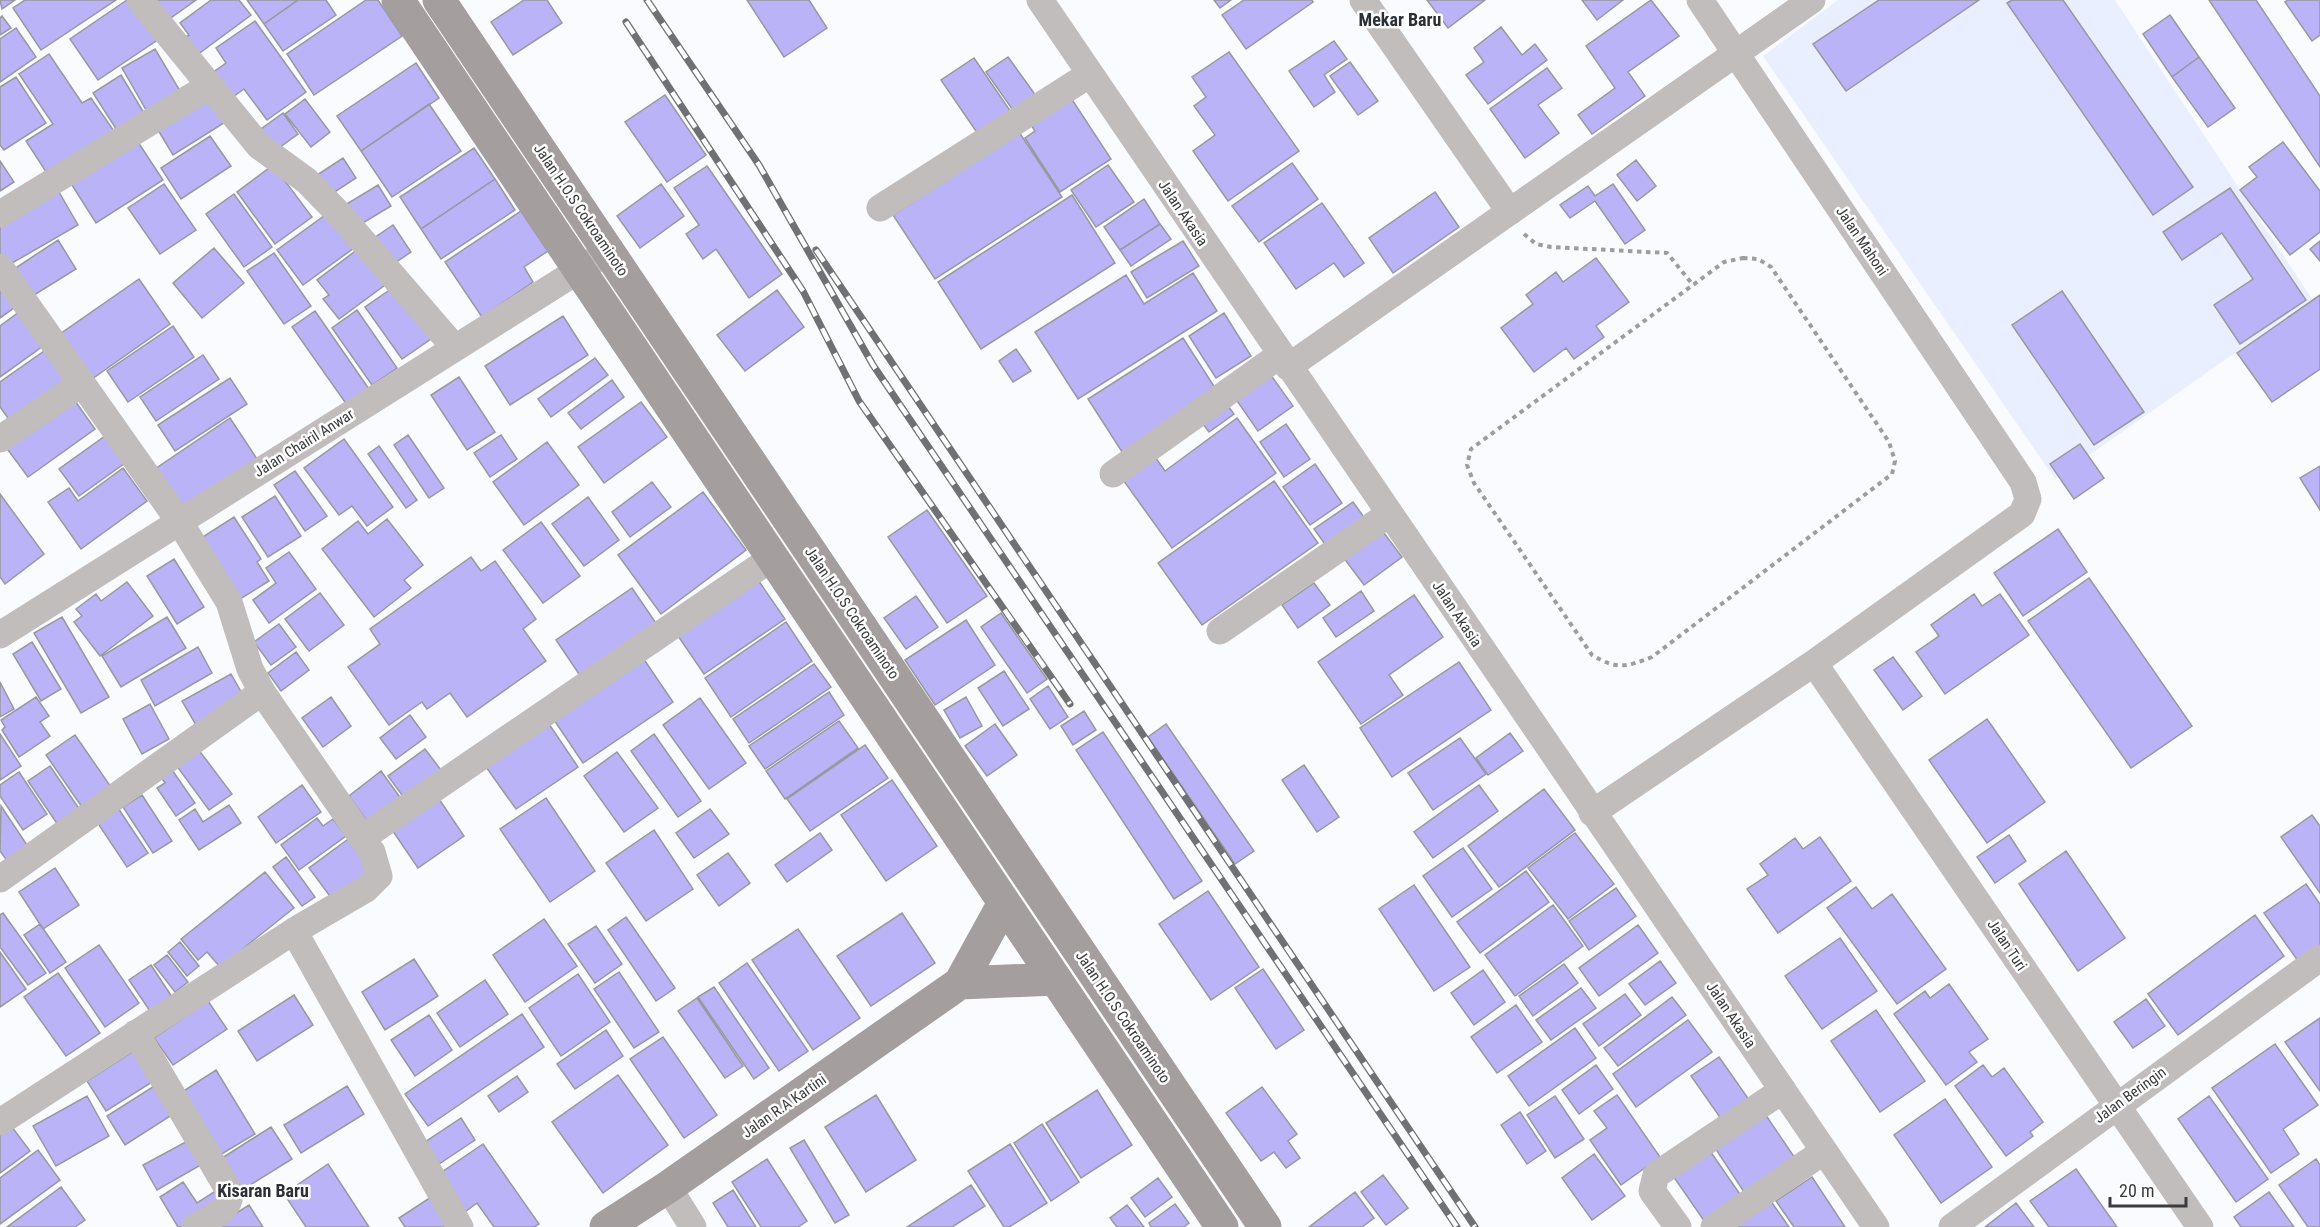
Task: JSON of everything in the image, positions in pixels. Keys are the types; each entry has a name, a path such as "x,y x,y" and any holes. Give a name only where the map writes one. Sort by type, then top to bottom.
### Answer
{"main road":[{"path":"398,0 1222,1227"},
{"name":"Jalan H.O.S Cokroaminoto","path":"439,0 1265,1227"},
{"path":"960,983 1004,903"},
{"path":"960,983 1055,979"},
{"name":"Jalan R.A Kartini","path":"606,1227 668,1187 960,983"}],"street":[{"path":"140,0 258,146 307,181 342,217 455,348"},
{"name":"Jalan Akasia","path":"1040,0 1876,1227"},
{"path":"1363,0 1510,212"},
{"name":"Jalan Mahoni","path":"1700,0 2024,482 2028,499 2022,514 1814,663"},
{"path":"1113,474 1510,212 1812,0"},
{"path":"880,208 1090,74"},
{"path":"0,214 209,86"},
{"name":"Jalan Chairil Anwar","path":"0,635 126,558 179,521 581,271 609,251"},
{"path":"0,267 179,521 229,602 250,669 262,692 363,838 378,866 379,876 366,889 294,932 0,1122"},
{"path":"0,439 82,383"},
{"path":"1220,631 1389,514"},
{"path":"363,838 772,558"},
{"path":"1592,813 1814,663"},
{"name":"Jalan Turi","path":"1814,663 2200,1227"},
{"path":"0,879 262,692"},
{"path":"294,932 460,1227"},
{"name":"Jalan Beringin","path":"1952,1227 2117,1104 2315,962"},
{"path":"136,1034 231,1198 220,1211 195,1227"},
{"path":"1678,1227 1652,1191 1656,1175 1783,1090"},
{"path":"1714,1227 1824,1151"},
{"path":"668,1187 693,1227"}],"path":[{"path":"1510,212 1527,238 1536,244 1551,247 1667,254 1674,258 1693,285"},
{"path":"1743,258 1758,259 1771,267 1889,442 1895,461 1892,474 1878,487 1652,657 1630,665 1614,666 1592,655 1474,483 1467,465 1471,449 1479,441 1693,285 1724,262 1743,258"}],"shaded area":[{"path":"1838,0 2115,0 2312,299 2055,479 1763,56"}],"building":[{"path":"0,0 15,0 2,9"},
{"path":"25,0 116,0 41,50 13,8"},
{"path":"127,0 133,0 159,39 98,80 70,39"},
{"path":"154,0 196,0 168,20"},
{"path":"211,0 239,0 251,15 197,55 184,38 189,35 180,23"},
{"path":"247,0 298,0 264,24"},
{"path":"298,0 326,0 336,15 283,51 264,24"},
{"path":"366,0 378,0 402,36 314,95 287,54"},
{"path":"524,0 547,0 562,23 513,55 491,22"},
{"path":"747,0 809,0 827,28 784,57"},
{"path":"1214,0 1231,0 1220,8"},
{"path":"1244,0 1312,0 1313,2 1246,49 1222,15"},
{"path":"1427,0 1485,0 1448,28"},
{"path":"1582,0 1623,0 1597,20"},
{"path":"1651,0 1679,36 1628,72 1645,96 1592,134 1578,115 1615,88 1586,46"},
{"path":"1879,0 1979,0 1846,91 1813,44"},
{"path":"2012,0 2063,0 2193,187 2153,215 2007,3"},
{"path":"2209,0 2256,0 2320,96 2320,167"},
{"path":"2288,0 2320,0 2320,35 2312,41 2285,2"},
{"path":"2170,15 2199,57 2172,77 2143,34"},
{"path":"2,16 11,28 0,35 0,18"},
{"path":"255,21 306,92 267,120 244,89 230,99 212,73 226,63 216,48"},
{"path":"1501,27 1522,55 1535,44 1547,60 1488,104 1466,75 1484,62 1474,48"},
{"path":"16,28 36,57 0,82 0,39"},
{"path":"1334,41 1347,59 1324,75 1335,92 1314,107 1289,71"},
{"path":"155,49 183,96 149,115 122,68"},
{"path":"1229,52 1299,151 1228,201 1193,151 1215,135 1194,106 1206,97 1192,77"},
{"path":"49,54 82,103 91,98 116,134 50,178 26,141 53,124 19,74"},
{"path":"1008,57 1039,100 1017,116 986,72"},
{"path":"2199,57 2235,108 2208,127 2172,77"},
{"path":"974,58 1013,115 980,137 941,80"},
{"path":"1350,62 1378,101 1358,115 1330,76"},
{"path":"416,63 439,98 361,151 337,116"},
{"path":"1547,68 1562,88 1538,105 1559,133 1525,158 1490,109"},
{"path":"121,75 147,118 120,135 93,93"},
{"path":"16,77 46,123 4,150 0,145 0,87"},
{"path":"665,95 706,155 667,182 625,122"},
{"path":"211,96 227,121 173,155 155,125"},
{"path":"1071,98 1111,159 1060,192 1025,138 1035,131 1031,125"},
{"path":"305,99 330,132 311,147 285,114"},
{"path":"429,104 461,151 392,197 361,151"},
{"path":"283,113 298,134 276,150 261,129"},
{"path":"1019,132 1062,197 935,279 893,215"},
{"path":"210,136 231,166 181,199 161,168"},
{"path":"136,139 163,180 96,223 70,182"},
{"path":"2283,142 2320,191 2320,232 2290,255 2240,190 2257,177 2249,167"},
{"path":"474,148 495,179 421,229 400,197"},
{"path":"343,158 356,178 327,197 314,177"},
{"path":"1636,160 1656,186 1637,201 1617,175"},
{"path":"0,161 14,182 0,191"},
{"path":"1292,163 1318,199 1259,242 1232,206"},
{"path":"273,165 312,217 275,244 237,192"},
{"path":"1108,165 1134,202 1096,227 1071,190"},
{"path":"707,166 782,274 749,298 716,249 703,259 686,234 699,225 674,188"},
{"path":"495,179 515,210 441,259 421,229"},
{"path":"164,184 196,230 160,254 128,208"},
{"path":"661,184 684,216 640,248 617,216"},
{"path":"1613,184 1645,230 1625,244 1595,201 1570,218 1560,205 1588,186 1595,196"},
{"path":"378,185 391,206 358,226 345,205"},
{"path":"2230,188 2306,300 2240,344 2214,305 2253,279 2222,233 2182,260 2163,232"},
{"path":"59,192 78,225 7,266 0,253 0,226"},
{"path":"1435,192 1459,227 1393,273 1369,238"},
{"path":"234,194 272,247 244,267 206,214"},
{"path":"1072,195 1115,263 981,349 938,282"},
{"path":"1144,199 1160,224 1120,250 1104,227"},
{"path":"1322,203 1364,263 1344,277 1334,263 1296,289 1264,243"},
{"path":"521,211 548,251 524,267 533,282 482,317 445,262"},
{"path":"328,213 354,248 303,285 277,250"},
{"path":"1160,224 1171,239 1131,266 1120,250"},
{"path":"393,225 411,252 392,265 374,238"},
{"path":"58,240 76,269 31,297 14,269"},
{"path":"1183,241 1199,266 1147,298 1131,272"},
{"path":"2320,241 2320,261 2310,249"},
{"path":"214,248 244,283 202,318 173,283"},
{"path":"358,249 385,285 339,319 323,299 329,295 317,280"},
{"path":"274,253 311,306 284,324 247,271"},
{"path":"1596,258 1629,302 1596,326 1604,337 1574,359 1566,348 1534,372 1501,328 1533,304 1526,295 1556,272 1563,282"},
{"path":"1193,273 1217,311 1078,399 1035,332 1126,275 1144,304"},
{"path":"139,279 170,324 92,379 60,334"},
{"path":"0,281 18,305 0,318"},
{"path":"394,287 431,339 402,359 365,307"},
{"path":"777,290 804,327 745,371 717,335"},
{"path":"2062,291 2144,412 2094,445 2012,325"},
{"path":"2320,295 2320,369 2272,402 2237,353"},
{"path":"357,310 397,368 372,385 332,328"},
{"path":"315,311 369,389 347,405 292,327"},
{"path":"19,312 43,346 0,377 0,326"},
{"path":"1224,313 1251,356 1216,378 1189,336"},
{"path":"563,316 588,355 510,405 485,366"},
{"path":"173,326 194,357 128,402 107,371"},
{"path":"1183,338 1219,394 1124,455 1088,399"},
{"path":"47,349 72,385 13,425 0,407 0,382"},
{"path":"1016,349 1031,371 1013,382 999,361"},
{"path":"203,355 219,379 156,421 140,397"},
{"path":"595,358 608,375 551,417 538,399"},
{"path":"1270,374 1293,406 1258,431 1235,398"},
{"path":"459,377 495,432 467,450 431,395"},
{"path":"230,378 247,404 175,451 158,425"},
{"path":"612,380 624,397 581,429 568,413"},
{"path":"73,398 95,429 28,477 5,446"},
{"path":"641,402 667,437 604,483 578,447"},
{"path":"1225,402 1234,414 1209,432 1200,420"},
{"path":"230,418 257,459 182,510 155,469"},
{"path":"1237,418 1276,473 1172,548 1121,477 1153,454 1165,471"},
{"path":"1286,424 1310,459 1284,477 1260,442"},
{"path":"408,435 444,488 429,498 394,445"},
{"path":"501,435 517,459 490,477 474,453"},
{"path":"105,436 125,463 79,496 59,469"},
{"path":"344,439 393,507 367,526 352,506 339,515 304,468"},
{"path":"547,442 579,485 524,525 493,482"},
{"path":"2080,444 2104,478 2074,499 2050,464"},
{"path":"379,446 417,500 406,508 368,454"},
{"path":"1315,464 1342,503 1310,525 1283,487"},
{"path":"2320,466 2320,510 2300,478"},
{"path":"123,468 147,501 81,549 48,502 69,488 78,501"},
{"path":"295,471 327,516 305,531 274,485"},
{"path":"1274,481 1318,543 1202,625 1158,563"},
{"path":"652,482 671,507 630,537 612,512"},
{"path":"703,492 746,550 661,614 618,555"},
{"path":"0,494 44,554 5,584 0,577"},
{"path":"275,496 301,536 268,557 242,517"},
{"path":"588,497 619,540 584,566 552,524"},
{"path":"1353,502 1366,520 1327,547 1314,529"},
{"path":"927,510 987,596 947,623 888,537"},
{"path":"234,517 261,559 257,562 269,581 237,601 198,540"},
{"path":"387,519 423,565 404,580 411,588 374,617 322,549 358,521 368,534"},
{"path":"541,522 580,576 543,603 503,550"},
{"path":"1381,529 1402,557 1364,585 1343,557"},
{"path":"2058,529 2087,572 2023,616 1994,573"},
{"path":"289,552 316,589 269,623 253,600 276,583 266,568"},
{"path":"471,557 481,571 495,561 536,619 523,629 546,661 467,717 450,693 427,709 422,702 389,725 348,667 380,644 370,629"},
{"path":"174,559 204,607 177,624 147,576"},
{"path":"2089,578 2192,726 2131,768 2028,621"},
{"path":"758,580 785,619 704,674 678,636"},
{"path":"127,582 153,616 100,656 74,622 82,616 76,609 96,594 101,601"},
{"path":"1314,583 1330,605 1298,628 1282,605"},
{"path":"632,588 660,629 583,680 556,640"},
{"path":"1361,591 1374,611 1336,637 1323,618"},
{"path":"320,593 344,625 309,651 285,619"},
{"path":"1974,594 1982,606 2000,594 2029,635 1945,694 1916,652 1939,636 1931,625"},
{"path":"1414,595 1443,637 1389,675 1403,695 1361,724 1318,662"},
{"path":"916,596 938,627 906,649 884,618"},
{"path":"1001,613 1047,679 1027,693 981,627"},
{"path":"62,617 109,697 81,713 34,633"},
{"path":"167,617 186,648 121,687 102,656"},
{"path":"966,620 995,665 935,705 905,660"},
{"path":"786,622 812,661 731,717 705,678"},
{"path":"279,624 296,647 271,665 254,642"},
{"path":"32,642 61,689 41,701 13,654"},
{"path":"198,647 212,673 155,706 141,680"},
{"path":"296,652 309,670 281,691 268,673"},
{"path":"1893,657 1922,696 1903,710 1874,670"},
{"path":"643,658 673,702 583,763 554,720"},
{"path":"1459,662 1491,710 1392,777 1360,728"},
{"path":"814,664 831,687 749,743 733,719"},
{"path":"1004,671 1029,709 1003,726 978,688"},
{"path":"231,674 244,697 196,725 182,701"},
{"path":"0,682 14,709 0,717"},
{"path":"1048,686 1068,717 1050,729 1030,699"},
{"path":"829,692 844,715 765,769 749,746"},
{"path":"36,697 49,716 40,722 50,736 19,757 2,730 5,727 1,720"},
{"path":"331,697 351,726 323,747 302,718"},
{"path":"966,697 982,726 960,738 944,710"},
{"path":"700,698 746,763 709,789 663,725"},
{"path":"150,704 169,739 142,754 123,719"},
{"path":"1084,711 1096,730 1073,745 1061,726"},
{"path":"410,715 426,737 396,759 380,738"},
{"path":"1987,719 2045,802 1987,843 1929,760"},
{"path":"839,721 858,748 785,799 766,771"},
{"path":"549,724 578,767 516,809 486,767"},
{"path":"995,724 1017,755 987,776 965,746"},
{"path":"1166,724 1254,851 1235,864 1148,737"},
{"path":"1103,732 1202,881 1174,899 1076,750"},
{"path":"1510,733 1523,751 1488,775 1476,758"},
{"path":"0,734 21,766 0,780"},
{"path":"654,734 701,801 678,817 631,751"},
{"path":"75,735 113,790 84,810 46,755"},
{"path":"1460,738 1486,774 1433,810 1408,773"},
{"path":"865,745 888,778 810,831 787,799"},
{"path":"198,749 232,794 209,810 176,765"},
{"path":"425,749 444,774 407,802 388,776"},
{"path":"617,752 658,808 624,832 584,776"},
{"path":"1304,765 1339,817 1317,832 1282,780"},
{"path":"50,766 82,813 60,828 28,781"},
{"path":"170,767 195,803 176,816 157,788 165,783 159,774"},
{"path":"381,771 402,800 369,824 349,796"},
{"path":"19,772 47,814 23,830 0,796 0,785"},
{"path":"892,780 937,846 886,881 841,815"},
{"path":"302,785 321,812 276,843 258,817"},
{"path":"1479,785 1498,811 1433,858 1414,832"},
{"path":"1544,789 1575,830 1499,887 1468,846"},
{"path":"142,795 172,841 153,853 123,807"},
{"path":"437,796 464,836 418,868 390,827"},
{"path":"546,798 595,871 550,902 500,829"},
{"path":"229,805 241,823 199,850 179,820 195,809 203,822"},
{"path":"1,806 29,848 8,862 0,851"},
{"path":"118,808 148,853 127,867 97,822"},
{"path":"710,809 729,834 694,858 676,833"},
{"path":"2312,815 2320,826 2320,893 2281,837"},
{"path":"317,818 323,826 333,819 346,836 299,870 281,845"},
{"path":"654,830 693,889 646,921 606,863"},
{"path":"820,833 832,850 787,882 775,865"},
{"path":"1575,833 1614,884 1568,919 1528,868"},
{"path":"2009,835 2026,861 1995,883 1977,857"},
{"path":"351,837 374,868 332,899 309,868"},
{"path":"1820,837 1851,881 1778,933 1747,889 1768,875 1760,864 1795,838 1803,849"},
{"path":"1463,848 1492,889 1452,917 1423,876"},
{"path":"2066,851 2125,938 2078,971 2019,884"},
{"path":"728,853 750,883 719,906 697,875"},
{"path":"286,857 315,897 302,906 273,867"},
{"path":"55,868 79,905 43,929 19,892"},
{"path":"1526,871 1549,902 1480,953 1457,922"},
{"path":"265,872 294,908 220,967 207,952 198,960 181,939"},
{"path":"2306,884 2320,904 2320,946 2298,961 2264,913"},
{"path":"1414,885 1470,967 1434,991 1379,909"},
{"path":"1856,887 1872,909 1892,894 1946,969 1897,1004 1827,908"},
{"path":"1616,888 1636,916 1589,950 1569,921"},
{"path":"1208,891 1259,967 1211,1000 1159,924"},
{"path":"1553,905 1583,946 1515,996 1485,955"},
{"path":"3,913 46,973 28,985 0,947 0,915"},
{"path":"902,913 935,963 871,1006 837,956"},
{"path":"2255,915 2284,956 2178,1035 2148,994"},
{"path":"626,917 675,988 656,1001 608,930"},
{"path":"544,919 577,966 525,1002 493,955"},
{"path":"40,924 66,962 50,973 24,935"},
{"path":"1638,925 1658,953 1599,996 1579,968"},
{"path":"596,926 622,964 595,983 568,944"},
{"path":"798,929 860,1018 813,1050 752,960"},
{"path":"1840,938 1877,991 1822,1029 1785,976"},
{"path":"180,942 199,966 187,976 168,952"},
{"path":"99,945 139,1003 105,1027 65,968"},
{"path":"0,952 26,989 0,1007"},
{"path":"167,955 188,982 175,992 154,965"},
{"path":"414,959 438,996 385,1030 362,992"},
{"path":"1660,961 1676,983 1645,1005 1629,984"},
{"path":"747,963 808,1051 779,1071 719,983"},
{"path":"1564,964 1578,983 1533,1016 1519,996"},
{"path":"151,965 176,1003 154,1017 129,980"},
{"path":"1263,969 1304,1030 1276,1049 1235,988"},
{"path":"1483,970 1505,1002 1474,1025 1451,993"},
{"path":"619,972 659,1032 634,1048 594,989"},
{"path":"58,973 100,1033 66,1056 24,997"},
{"path":"578,974 610,1022 561,1056 529,1008"},
{"path":"485,980 508,1014 460,1047 437,1013"},
{"path":"1949,984 1988,1039 1969,1052 1977,1062 1946,1085 1894,1014 1925,991 1930,998"},
{"path":"714,987 769,1068 754,1079 698,997"},
{"path":"1581,988 1596,1008 1551,1040 1536,1020"},
{"path":"1625,994 1641,1015 1599,1046 1583,1024"},
{"path":"294,995 313,1025 257,1061 238,1031"},
{"path":"1672,997 1686,1015 1618,1066 1604,1048"},
{"path":"697,998 743,1066 725,1078 678,1011"},
{"path":"2146,999 2165,1026 2133,1048 2114,1022"},
{"path":"208,1001 227,1029 173,1065 154,1038"},
{"path":"1516,1005 1542,1042 1497,1073 1471,1037"},
{"path":"1876,1010 1925,1081 1880,1112 1831,1041"},
{"path":"522,1014 544,1047 428,1126 405,1094"},
{"path":"429,1015 452,1050 415,1076 391,1040"},
{"path":"2320,1018 2320,1091 2285,1042"},
{"path":"1688,1020 1712,1052 1636,1107 1613,1074"},
{"path":"1575,1028 1596,1058 1529,1106 1508,1076"},
{"path":"606,1030 623,1056 575,1089 557,1064"},
{"path":"663,1037 717,1115 684,1138 630,1059"},
{"path":"2275,1044 2318,1105 2283,1129 2299,1154 2271,1173 2212,1088"},
{"path":"138,1048 157,1079 106,1111 87,1081"},
{"path":"1719,1057 1752,1104 1724,1123 1691,1076"},
{"path":"1596,1065 1613,1089 1579,1114 1562,1090"},
{"path":"1983,1065 1992,1077 2004,1068 2043,1122 2030,1132 2033,1136 2006,1156 1955,1086"},
{"path":"216,1070 255,1134 220,1155 182,1092"},
{"path":"618,1075 668,1145 603,1193 552,1122"},
{"path":"517,1076 528,1092 499,1112 488,1096"},
{"path":"159,1083 178,1111 125,1145 107,1116"},
{"path":"347,1086 364,1114 301,1153 284,1125"},
{"path":"1262,1087 1297,1134 1288,1141 1300,1158 1286,1168 1274,1152 1261,1161 1226,1113"},
{"path":"1097,1090 1132,1145 1081,1178 1046,1123"},
{"path":"876,1095 916,1160 866,1192 825,1127"},
{"path":"1617,1095 1660,1157 1621,1185 1590,1140 1607,1128 1594,1111"},
{"path":"87,1096 109,1136 56,1166 33,1126"},
{"path":"1555,1096 1584,1139 1555,1158 1527,1115"},
{"path":"2209,1096 2268,1179 2236,1202 2178,1119"},
{"path":"1945,1099 1992,1167 1941,1203 1894,1135"},
{"path":"1763,1111 1799,1164 1748,1198 1713,1145"},
{"path":"1520,1112 1546,1151 1527,1164 1501,1125"},
{"path":"461,1118 475,1140 439,1164 425,1142"},
{"path":"9,1123 30,1151 0,1173 0,1130"},
{"path":"1042,1124 1079,1182 1051,1201 1014,1143"},
{"path":"271,1127 292,1159 242,1190 222,1158"},
{"path":"193,1138 206,1162 157,1190 143,1165"},
{"path":"804,1140 849,1215 835,1223 790,1148"},
{"path":"483,1144 539,1224 534,1227 494,1227 477,1203 465,1212 439,1174"},
{"path":"1010,1144 1047,1203 1009,1227 1004,1227 968,1171"},
{"path":"1708,1148 1744,1200 1707,1225 1671,1173"},
{"path":"38,1150 60,1180 0,1224 0,1178"},
{"path":"1594,1154 1625,1196 1592,1220 1562,1178"},
{"path":"767,1159 807,1221 798,1227 761,1227 732,1182"},
{"path":"2316,1159 2320,1165 2320,1227 2308,1227 2279,1185"},
{"path":"328,1164 369,1227 306,1227 284,1194"},
{"path":"2076,1169 2117,1227 2049,1227 2030,1201"},
{"path":"1383,1175 1408,1208 1386,1225 1361,1192"},
{"path":"1812,1177 1845,1227 1794,1227 1776,1201"},
{"path":"1158,1178 1172,1197 1145,1217 1131,1198"},
{"path":"183,1182 197,1203 217,1190 226,1204 189,1227 178,1227 160,1197"},
{"path":"971,1185 985,1206 952,1227 907,1227"},
{"path":"61,1187 85,1220 75,1227 7,1227"},
{"path":"733,1190 756,1227 728,1227 713,1203"},
{"path":"1355,1192 1374,1218 1362,1227 1309,1227"},
{"path":"2269,1192 2294,1227 2241,1227 2234,1217"},
{"path":"431,1197 451,1227 405,1227 399,1218"},
{"path":"1770,1200 1789,1227 1729,1227"},
{"path":"2016,1203 2034,1227 1985,1227"},
{"path":"1175,1204 1189,1223 1184,1227 1151,1227 1149,1223"},
{"path":"249,1205 263,1227 214,1227"},
{"path":"1127,1205 1144,1227 1117,1227 1110,1218"}],"railway":[{"path":"647,0 759,165 873,365 1457,1227"},
{"path":"626,22 803,291 859,401 1070,704"},
{"path":"816,250 1475,1227"}],"district":[{"name":"Mekar Baru","path":"1400,19"},
{"name":"Kisaran Baru","path":"263,1190"}]}
